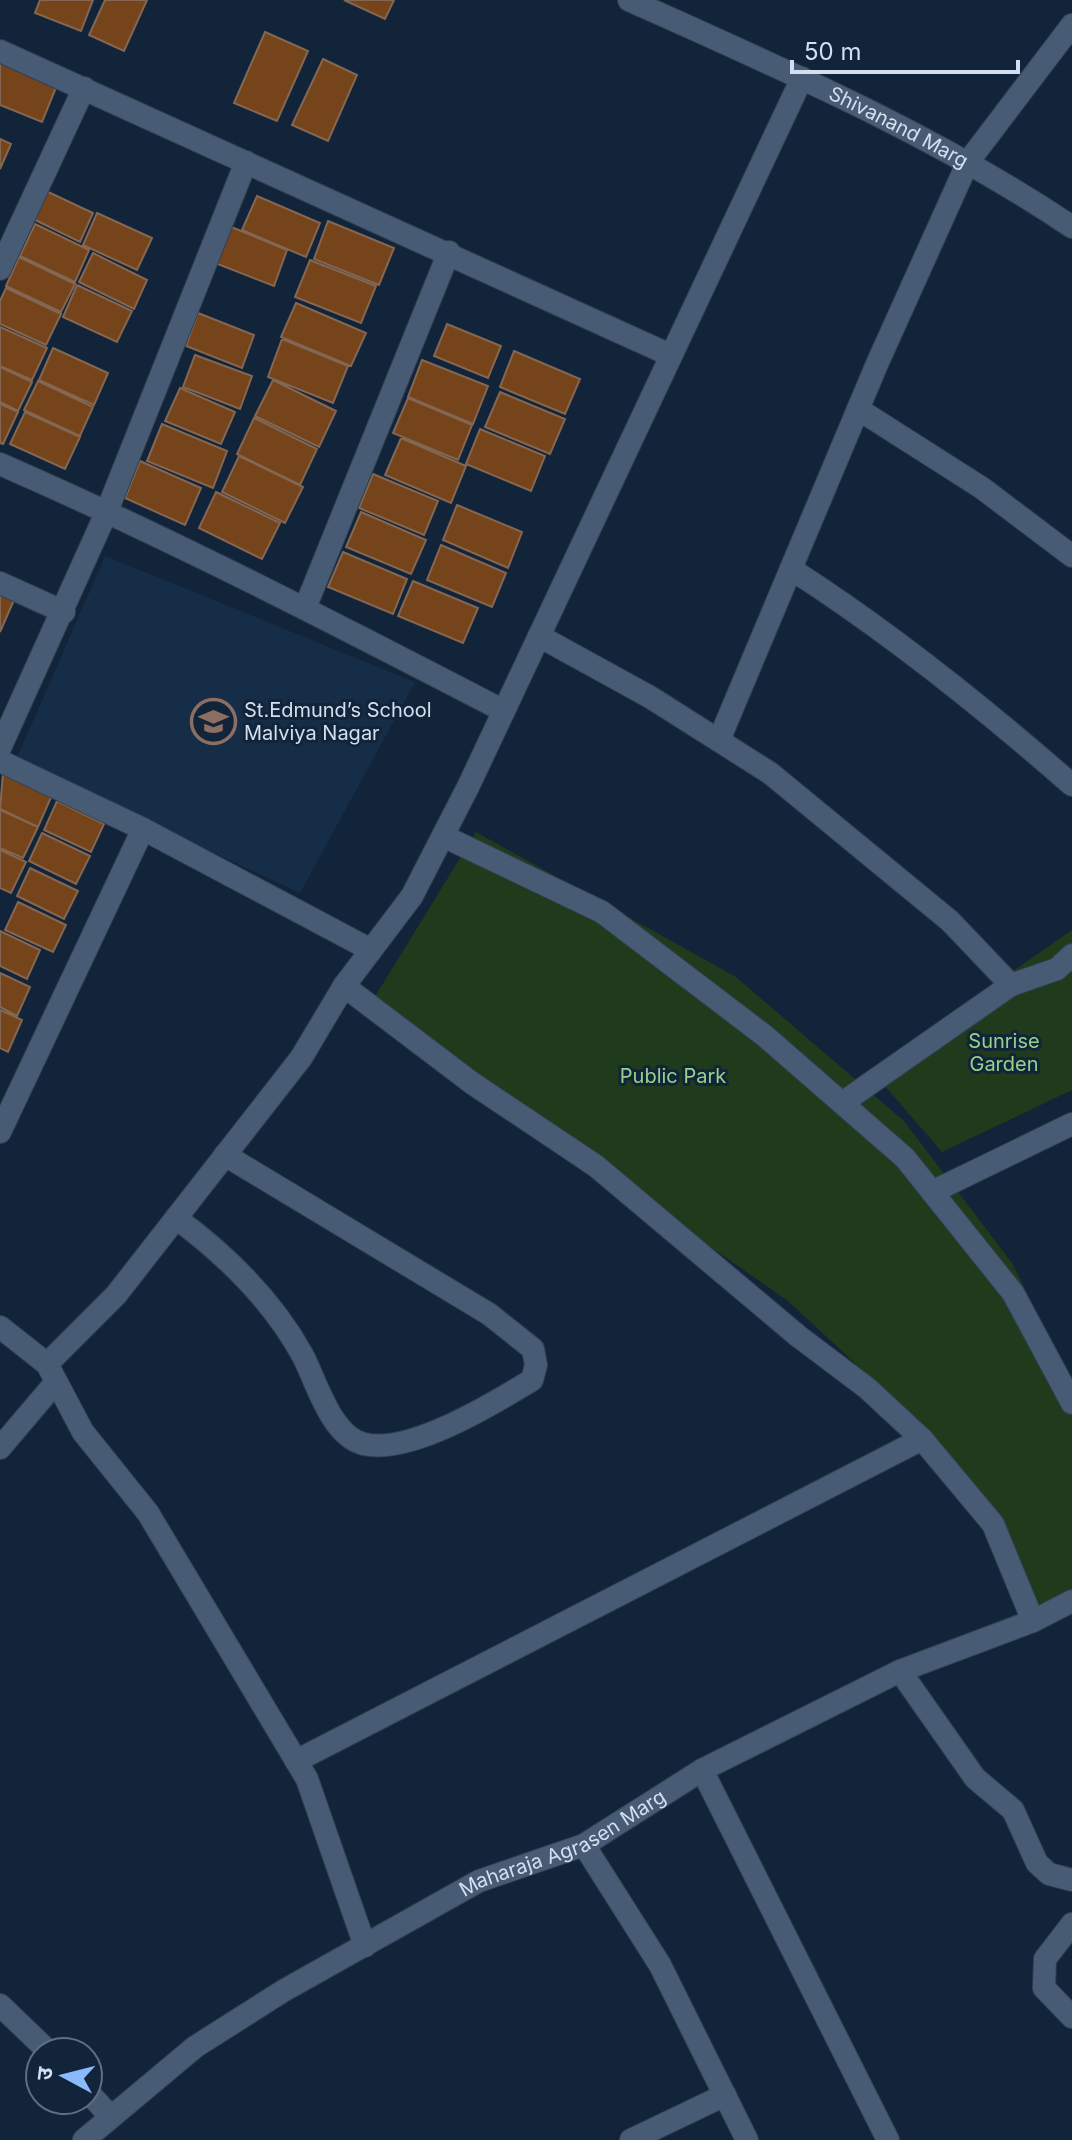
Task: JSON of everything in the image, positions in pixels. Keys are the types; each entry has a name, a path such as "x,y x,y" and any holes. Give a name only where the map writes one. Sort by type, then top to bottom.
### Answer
{"street":[{"name":"Shivanand Marg","path":"629,0 802,78 968,162 1072,227"},
{"path":"719,740 858,409 968,162 1072,25"},
{"path":"0,51 449,252 670,355"},
{"path":"0,1448 52,1373 301,1058 344,986 412,896 504,711 802,78"},
{"path":"0,269 84,88"},
{"path":"0,748 107,511 246,162"},
{"path":"305,608 449,252"},
{"path":"858,409 982,488 1072,556"},
{"path":"0,464 107,511 305,608 504,711"},
{"path":"791,569 849,606 968,695 1072,785"},
{"path":"0,583 64,612"},
{"path":"539,636 650,697 770,773 950,921 1011,985"},
{"path":"0,761 143,829 371,950"},
{"path":"1,1127 41,1051 143,829"},
{"path":"443,836 602,912 765,1036 905,1158 1013,1293 1062,1360 1072,1403"},
{"path":"842,1103 1011,985 1057,969 1072,955"},
{"path":"344,986 472,1083 596,1166 798,1336 867,1388 922,1439 993,1524 1033,1621"},
{"path":"932,1192 1072,1124"},
{"path":"176,1218 220,1250 248,1281 300,1352 340,1429 363,1444 404,1443 532,1380 536,1365 533,1349 489,1314 225,1155"},
{"path":"0,1327 52,1373 83,1432 148,1513 307,1779 365,1946"},
{"path":"296,1761 922,1439"},
{"name":"Maharaja Agrasen Marg","path":"84,2140 195,2047 283,1991 479,1881 584,1845 702,1770 900,1671 1033,1621 1072,1601"},
{"path":"900,1671 975,1778 1013,1810 1037,1863 1049,1874 1072,1880"},
{"path":"702,1770 888,2140"},
{"path":"584,1845 660,1965 747,2140"},
{"path":"1072,1924 1045,1959 1044,1988 1072,2017"},
{"path":"0,2005 32,2036"},
{"path":"631,2140 725,2095"},
{"path":"104,2109 110,2116"}],"shaded area":[{"name":"St.Edmund’s School Malviya Nagar","path":"105,556 415,682 300,893 16,760"}],"green space":[{"name":"Public Park","path":"476,832 736,977 904,1121 1012,1263 1072,1383 1072,1590 1027,1609 926,1429 788,1301 368,1008"},
{"name":"Sunrise Garden","path":"1072,930 1072,1090 942,1152 871,1070"}],"building":[{"path":"40,0 93,0 81,31 35,13"},
{"path":"105,0 147,0 124,51 89,35"},
{"path":"344,0 394,0 385,19"},
{"path":"265,32 308,51 277,121 234,103"},
{"path":"323,59 357,75 328,141 292,125"},
{"path":"0,62 57,85 42,122 0,105"},
{"path":"0,139 11,144 0,169"},
{"path":"46,191 93,213 80,242 33,219"},
{"path":"257,196 320,223 306,257 242,230"},
{"path":"97,213 152,238 137,270 83,245"},
{"path":"328,221 394,248 379,285 314,259"},
{"path":"35,224 89,250 75,282 20,256"},
{"path":"229,226 287,250 274,286 215,263"},
{"path":"93,253 147,280 134,309 79,282"},
{"path":"19,257 75,284 61,312 6,286"},
{"path":"310,260 376,286 361,323 295,297"},
{"path":"77,285 132,311 117,342 63,317"},
{"path":"6,288 61,314 46,345 0,324 0,301"},
{"path":"296,303 366,333 351,366 281,337"},
{"path":"198,313 254,335 242,368 186,346"},
{"path":"447,324 501,346 488,378 434,356"},
{"path":"0,327 47,348 32,380 0,366"},
{"path":"282,339 348,366 333,403 268,377"},
{"path":"53,348 108,373 94,405 39,380"},
{"path":"514,351 580,379 565,414 500,387"},
{"path":"195,355 252,376 240,409 183,387"},
{"path":"422,360 488,386 473,424 408,397"},
{"path":"0,367 32,382 18,411 0,402"},
{"path":"273,380 336,411 319,447 255,416"},
{"path":"38,381 93,407 80,436 24,410"},
{"path":"180,388 235,412 221,444 165,421"},
{"path":"500,392 565,419 550,454 485,427"},
{"path":"408,398 472,425 458,460 393,433"},
{"path":"0,404 18,412 3,444 0,443"},
{"path":"25,412 80,437 65,469 10,444"},
{"path":"254,418 317,449 300,485 237,454"},
{"path":"162,424 227,451 213,488 147,461"},
{"path":"480,429 545,456 531,491 466,464"},
{"path":"401,438 466,466 451,503 385,475"},
{"path":"239,456 303,487 285,523 222,492"},
{"path":"140,461 201,488 185,525 125,498"},
{"path":"373,474 438,501 424,535 359,508"},
{"path":"216,492 280,523 262,559 199,528"},
{"path":"457,505 522,532 508,568 443,540"},
{"path":"361,512 426,540 411,574 346,547"},
{"path":"441,545 506,573 492,607 427,580"},
{"path":"343,552 407,579 393,614 328,587"},
{"path":"413,581 478,608 463,643 398,616"},
{"path":"0,594 14,600 0,632"},
{"path":"3,773 52,795 38,827 0,809"},
{"path":"57,801 104,824 91,852 44,830"},
{"path":"0,810 38,827 23,858 0,848"},
{"path":"42,833 90,856 76,884 29,861"},
{"path":"0,850 26,862 11,893 0,888"},
{"path":"30,868 78,891 64,919 17,896"},
{"path":"18,902 66,925 53,952 5,930"},
{"path":"0,931 40,950 27,979 0,966"},
{"path":"0,973 30,987 17,1016 0,1007"},
{"path":"0,1010 22,1020 8,1052 0,1048"}],"place":[{"name":"St.Edmund’s School Malviya Nagar","path":"213,721"}]}
